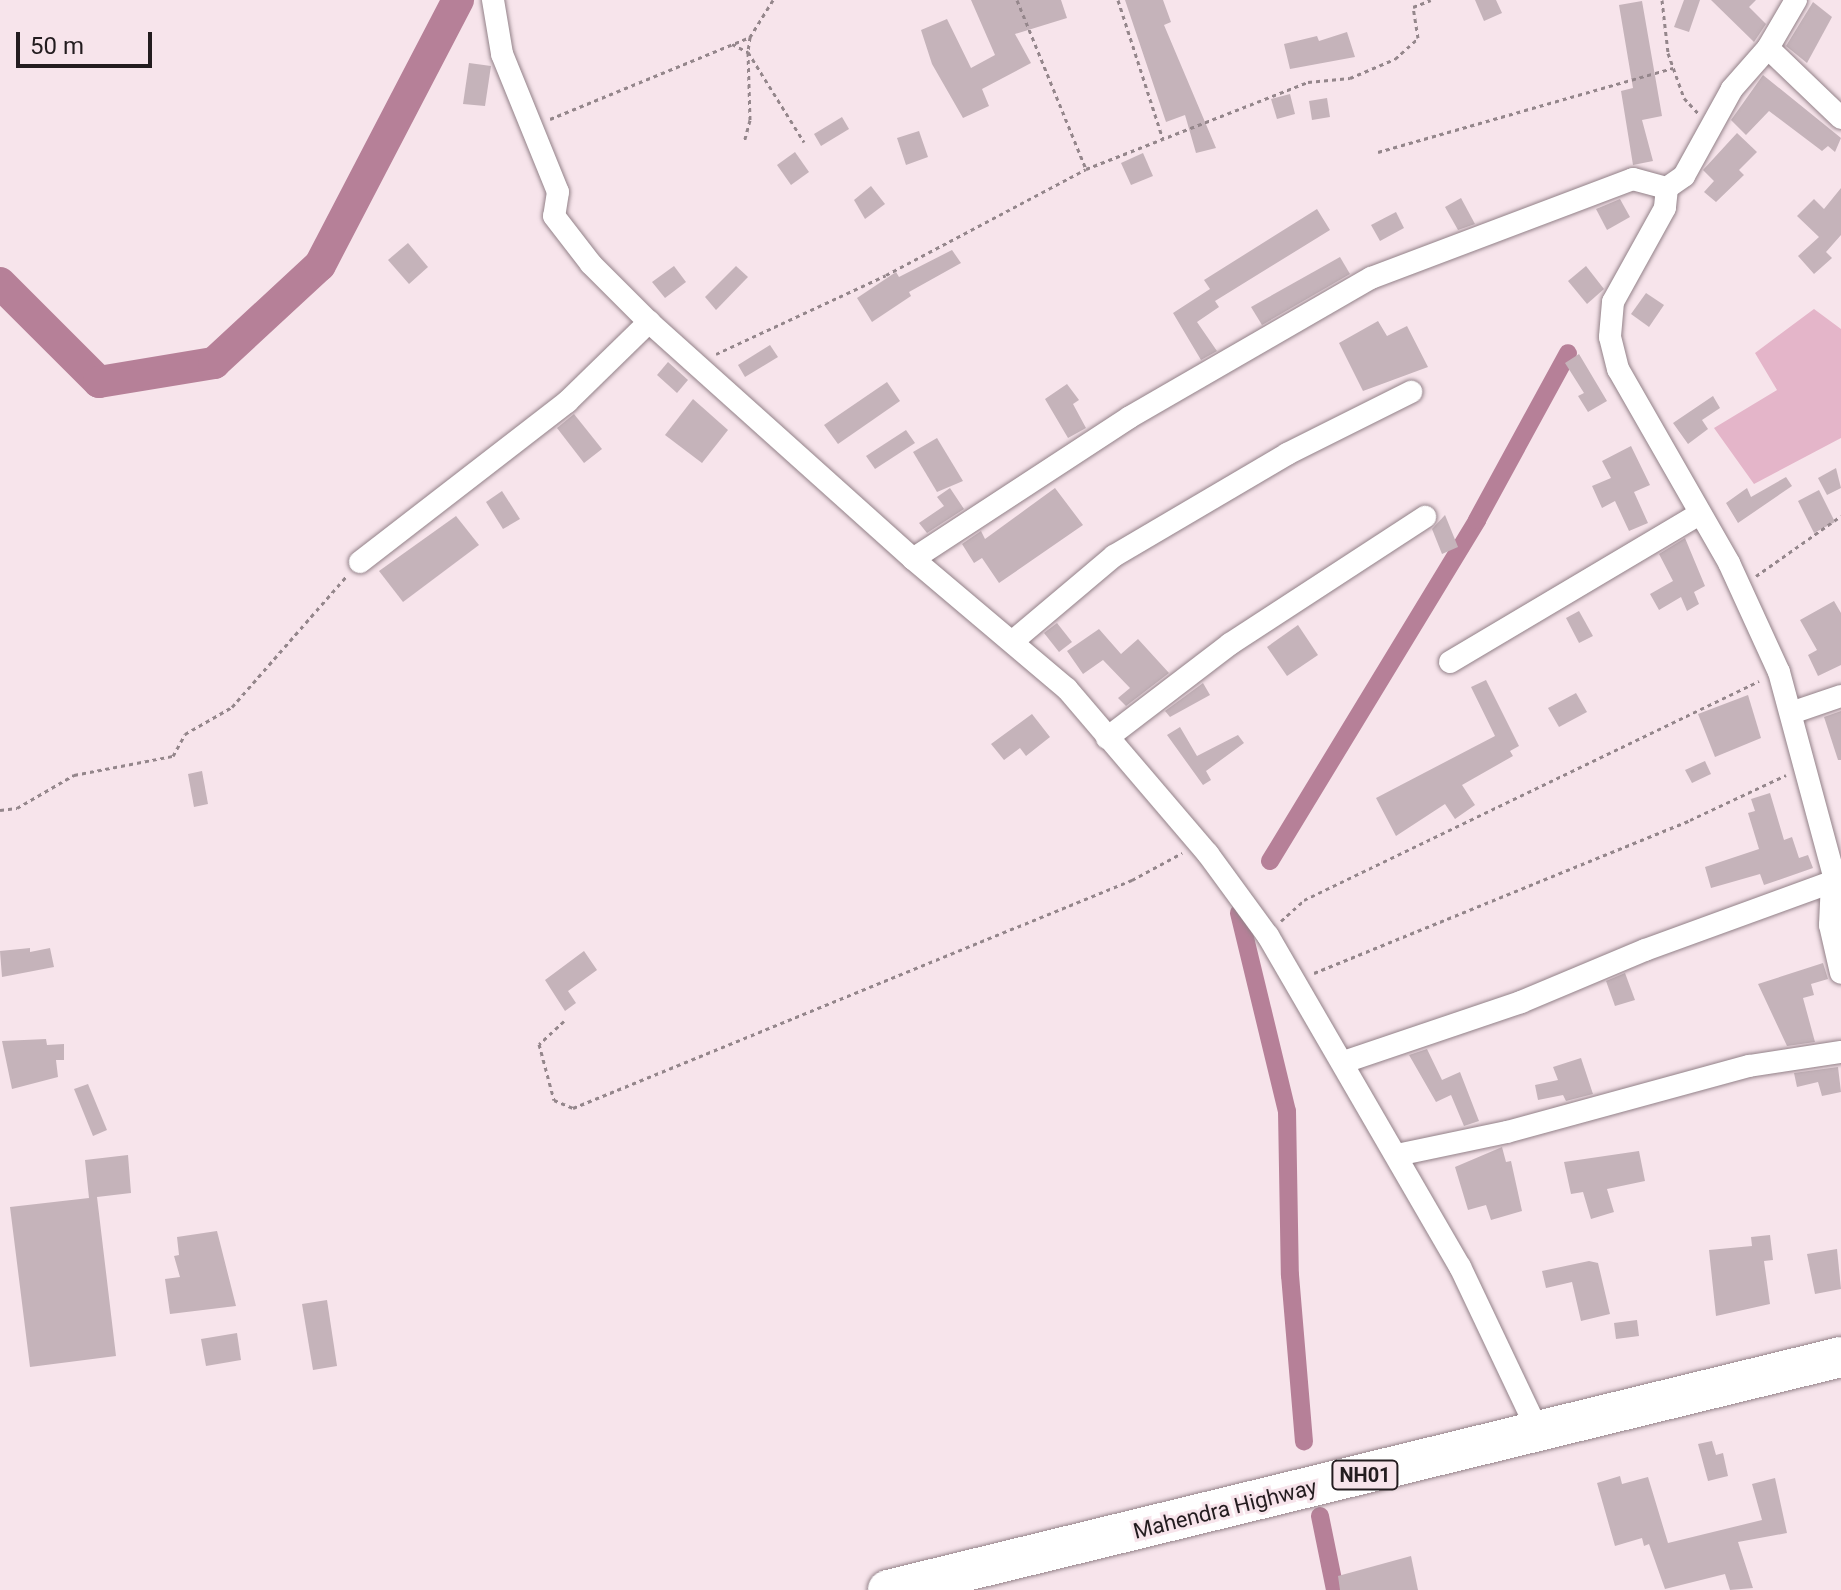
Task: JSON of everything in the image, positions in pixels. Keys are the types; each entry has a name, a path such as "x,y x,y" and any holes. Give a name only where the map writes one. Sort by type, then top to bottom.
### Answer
{"highway":[{"name":"Mahendra Highway","path":"888,1590 1841,1357"}],"street":[{"path":"493,0 502,54 558,192 554,216 591,264 649,322 913,559 1067,689 1200,844 1268,936 1344,1062 1460,1267 1539,1433"},
{"path":"1796,0 1768,48 1751,63 1684,176 1667,188 1665,208 1613,302 1610,337 1618,369 1740,587 1779,672 1836,892 1830,925 1841,973"},
{"path":"1768,48 1841,118"},
{"path":"913,559 1130,417 1371,278 1633,179 1667,188"},
{"path":"360,562 567,402 649,322"},
{"path":"1013,641 1114,556 1287,454 1411,392"},
{"path":"1450,662 1699,514"},
{"path":"1107,738 1230,644 1425,517"},
{"path":"1791,713 1841,696"},
{"path":"1344,1062 1521,1002 1645,950 1836,892"},
{"path":"1397,1155 1507,1132 1749,1066 1841,1052"}],"path":[{"path":"744,142 750,120 750,37 773,0"},
{"path":"1017,0 1086,169"},
{"path":"1118,0 1163,139"},
{"path":"698,363 886,275 1086,169 1308,82 1350,78 1395,59 1418,38 1413,7 1431,0"},
{"path":"1662,0 1673,68 1684,98 1712,128"},
{"path":"531,127 750,37"},
{"path":"732,44 748,52 804,142"},
{"path":"1378,152 1673,68"},
{"path":"1740,587 1841,516"},
{"path":"0,810 17,808 74,775 173,756 185,734 232,707 279,659 360,562"},
{"path":"1268,936 1304,900 1779,672"},
{"path":"1295,978 1347,962 1805,767"},
{"path":"564,1021 539,1044 554,1100 573,1108 1132,880 1200,844"}],"shaded area":[{"path":"1814,309 1841,329 1841,438 1754,484 1714,428 1777,390 1755,353"}],"building":[{"path":"971,0 1061,0 1067,18 1015,34 1031,63 982,89 989,106 963,118 932,64 921,30 947,19 971,68 995,55"},
{"path":"1125,0 1163,0 1171,22 1164,25 1216,148 1196,153 1185,115 1166,122"},
{"path":"1475,0 1496,0 1502,13 1484,21"},
{"path":"1684,0 1700,0 1689,32 1674,27"},
{"path":"1711,0 1756,0 1749,7 1766,24 1754,42"},
{"path":"1642,1 1662,116 1642,120 1653,161 1633,165 1621,91 1633,88 1619,5"},
{"path":"1813,2 1832,17 1807,63 1786,46"},
{"path":"1347,32 1355,57 1290,69 1284,44 1317,36 1319,41"},
{"path":"469,63 491,66 485,106 463,104"},
{"path":"1763,75 1841,138 1835,152 1828,146 1822,151 1769,111 1746,135 1731,120"},
{"path":"1290,94 1295,114 1277,119 1271,99"},
{"path":"1327,98 1330,117 1312,120 1309,101"},
{"path":"842,117 849,129 821,146 814,134"},
{"path":"919,131 928,157 906,165 897,138"},
{"path":"1737,133 1757,152 1739,170 1744,175 1716,202 1704,192 1714,181 1703,170"},
{"path":"795,152 809,172 791,185 777,165"},
{"path":"1143,153 1153,176 1131,185 1121,163"},
{"path":"871,186 885,204 865,219 854,200"},
{"path":"1841,188 1841,235 1826,252 1832,258 1814,274 1798,256 1819,237 1797,216 1814,199 1824,209"},
{"path":"1461,198 1475,224 1458,230 1445,207"},
{"path":"1620,199 1630,217 1607,230 1596,209"},
{"path":"1317,209 1330,230 1215,301 1219,307 1197,322 1217,351 1201,360 1173,313 1210,289 1204,280"},
{"path":"1396,212 1404,228 1380,241 1371,225"},
{"path":"408,243 428,267 409,284 388,260"},
{"path":"952,250 961,263 909,292 911,296 872,322 857,298 896,272 899,277"},
{"path":"1340,257 1350,274 1262,325 1251,307"},
{"path":"674,266 686,282 665,298 652,282"},
{"path":"736,266 748,277 716,310 705,297"},
{"path":"1586,266 1604,289 1587,304 1568,281"},
{"path":"1646,293 1664,305 1649,327 1631,314"},
{"path":"1378,321 1387,336 1407,326 1428,367 1363,391 1339,343"},
{"path":"770,345 778,357 745,377 738,365"},
{"path":"1579,354 1607,401 1588,412 1578,396 1584,393 1565,363"},
{"path":"668,362 688,380 677,393 657,375"},
{"path":"887,382 900,401 838,444 824,425"},
{"path":"1067,384 1079,400 1073,404 1086,428 1068,438 1045,399"},
{"path":"1713,396 1720,408 1702,420 1708,429 1688,444 1673,423"},
{"path":"693,399 728,430 702,463 665,435"},
{"path":"574,414 602,449 584,463 557,428"},
{"path":"906,430 915,443 875,469 866,456"},
{"path":"937,438 963,481 937,492 913,452"},
{"path":"1631,446 1650,485 1634,492 1648,523 1629,531 1615,501 1602,508 1592,486 1611,478 1602,461"},
{"path":"1836,468 1841,488 1827,495 1818,478"},
{"path":"1786,477 1792,486 1738,523 1726,503 1747,488 1751,497"},
{"path":"950,488 964,509 927,533 919,523 944,506 937,497"},
{"path":"1055,488 1083,525 999,583 982,558 974,563 962,544 981,531 985,539"},
{"path":"1819,490 1835,522 1814,533 1798,501"},
{"path":"502,491 520,519 503,529 486,502"},
{"path":"1445,515 1458,547 1442,554 1432,529"},
{"path":"456,516 479,545 403,602 379,571"},
{"path":"1685,538 1705,586 1694,592 1699,604 1687,611 1681,597 1659,610 1650,594 1673,581 1659,554"},
{"path":"1834,601 1841,613 1841,665 1818,676 1808,655 1817,650 1800,620"},
{"path":"1579,611 1593,636 1579,643 1566,618"},
{"path":"1057,623 1072,642 1059,652 1044,633"},
{"path":"1298,625 1318,655 1287,676 1267,647"},
{"path":"1099,629 1121,654 1138,639 1169,673 1126,706 1118,698 1130,688 1103,660 1083,674 1067,651"},
{"path":"1486,680 1519,746 1510,751 1513,756 1462,785 1475,805 1455,819 1445,804 1396,836 1376,798 1495,736 1471,687"},
{"path":"1203,683 1210,695 1170,717 1165,711"},
{"path":"1576,693 1587,712 1559,727 1548,708"},
{"path":"1748,695 1761,738 1715,757 1698,714"},
{"path":"1841,711 1841,760 1838,760 1824,717"},
{"path":"1032,714 1050,737 1026,756 1020,748 1004,760 991,744"},
{"path":"1180,727 1197,756 1238,735 1244,743 1206,771 1211,780 1203,785 1167,735"},
{"path":"1705,761 1711,774 1692,783 1685,770"},
{"path":"202,771 208,804 194,807 188,774"},
{"path":"1770,793 1784,840 1792,837 1799,858 1808,855 1813,868 1764,885 1760,874 1711,888 1705,867 1759,849 1748,813 1755,811 1751,799"},
{"path":"30,948 30,952 50,948 54,967 2,977 0,951"},
{"path":"584,951 597,970 568,991 576,1003 565,1011 545,980"},
{"path":"1823,963 1828,979 1811,984 1814,995 1803,998 1815,1042 1787,1046 1758,984"},
{"path":"1625,973 1635,1000 1615,1006 1606,981"},
{"path":"46,1039 47,1045 64,1044 64,1060 56,1060 58,1077 12,1089 2,1041"},
{"path":"1427,1049 1442,1080 1460,1072 1479,1121 1464,1126 1451,1095 1436,1102 1409,1055"},
{"path":"1581,1058 1593,1094 1566,1101 1563,1095 1538,1100 1535,1085 1558,1080 1553,1067"},
{"path":"1838,1067 1841,1092 1822,1096 1818,1082 1797,1087 1794,1073"},
{"path":"88,1084 107,1130 93,1136 74,1089"},
{"path":"1502,1147 1506,1162 1511,1161 1522,1211 1491,1220 1486,1205 1468,1210 1455,1167"},
{"path":"1639,1151 1645,1181 1607,1189 1614,1212 1591,1219 1583,1192 1571,1194 1564,1162"},
{"path":"128,1155 131,1193 97,1197 116,1356 30,1367 10,1207 89,1198 85,1160"},
{"path":"217,1231 236,1306 170,1314 165,1279 180,1277 174,1256 179,1255 177,1237"},
{"path":"1770,1235 1773,1260 1764,1261 1770,1304 1716,1316 1709,1250 1752,1246 1751,1237"},
{"path":"1837,1249 1841,1289 1815,1294 1807,1254"},
{"path":"1589,1261 1598,1263 1610,1314 1581,1321 1572,1282 1546,1288 1542,1271"},
{"path":"327,1300 337,1366 313,1370 302,1304"},
{"path":"1637,1320 1639,1336 1616,1339 1614,1323"},
{"path":"237,1333 241,1360 206,1366 201,1339"},
{"path":"1712,1441 1716,1455 1723,1453 1728,1476 1708,1481 1698,1444"},
{"path":"1620,1476 1622,1484 1648,1477 1668,1543 1762,1520 1752,1484 1775,1478 1787,1533 1738,1542 1753,1588 1730,1590 1725,1574 1665,1589 1649,1544 1644,1546 1642,1538 1615,1546 1597,1483"},
{"path":"1411,1556 1418,1590 1340,1590 1338,1576"}],"waterway":[{"path":"0,283 99,382 214,363 320,265 458,0"},
{"path":"1270,861 1477,520 1568,353"},
{"path":"1239,913 1287,1111 1290,1275 1304,1441"},
{"path":"1320,1516 1335,1590"}]}
